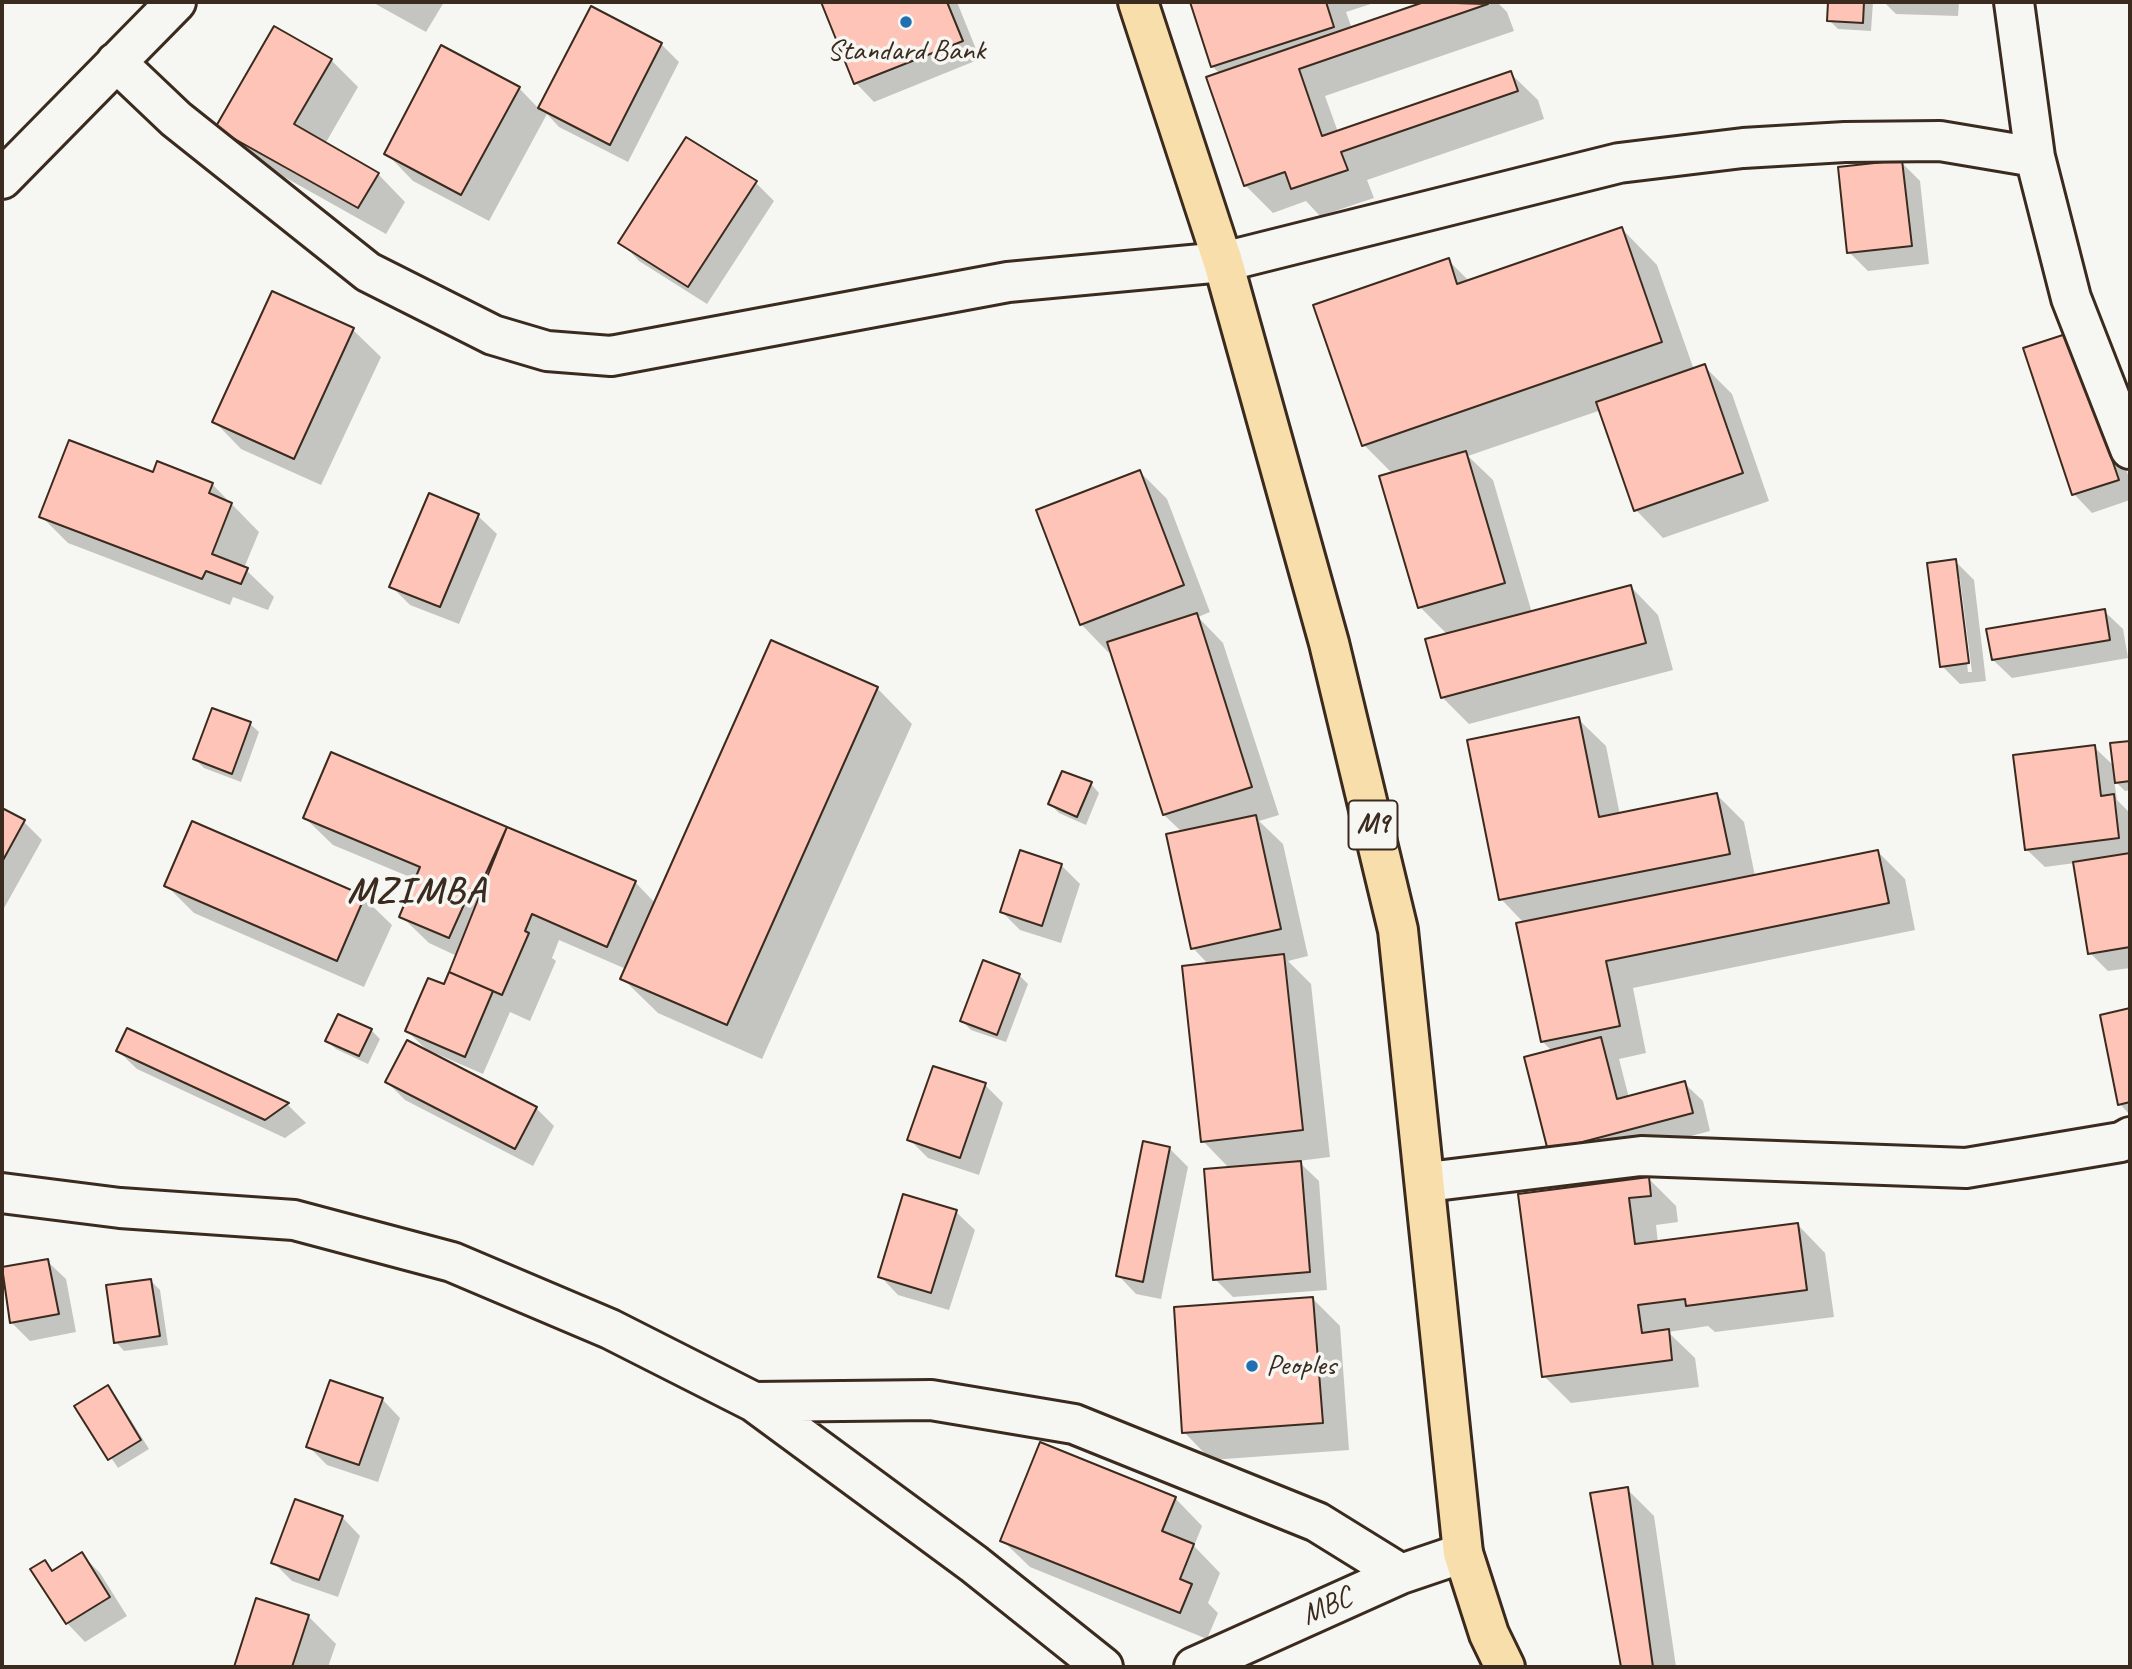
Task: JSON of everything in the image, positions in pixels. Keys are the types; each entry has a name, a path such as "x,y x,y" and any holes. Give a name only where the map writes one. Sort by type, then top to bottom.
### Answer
{"main road":[{"name":"M9","path":"1138,2 1223,262 1329,643 1398,930 1427,1182 1463,1553 1489,1634 1505,1667"}],"street":[{"path":"2,179 176,2"},
{"path":"2014,2 2035,157 2071,298 2130,449"},
{"path":"116,62 176,120 368,272 493,335 547,351 611,356 1007,282 1223,262 1619,163 1743,148 1845,142 1940,141 2035,157"},
{"path":"1427,1182 1641,1156 1966,1168 2121,1142 2130,1137"},
{"path":"2,1193 120,1208 294,1220 452,1262 610,1329 754,1402 974,1564 1103,1667"},
{"path":"754,1402 931,1400 1074,1423 1317,1522 1401,1574"},
{"name":"MBC","path":"1194,1667 1401,1574 1463,1553"}],"building":[{"path":"821,2 947,2 963,41 854,84"},
{"path":"1190,2 1326,2 1334,27 1211,67"},
{"path":"1424,2 1488,4 1299,69 1322,136 1511,71 1518,91 1341,152 1348,170 1291,189 1285,172 1244,186 1206,77"},
{"path":"1828,2 1864,2 1863,23 1827,21"},
{"path":"591,6 662,43 610,145 538,108"},
{"path":"274,26 332,59 294,124 379,173 358,208 215,128"},
{"path":"441,45 520,87 461,195 384,154"},
{"path":"686,137 757,181 688,287 618,243"},
{"path":"1902,160 1912,246 1847,253 1838,167"},
{"path":"1622,227 1662,342 1362,446 1313,305 1449,258 1457,284"},
{"path":"272,291 354,328 294,459 212,422"},
{"path":"2069,333 2119,480 2072,495 2023,348"},
{"path":"1705,364 1743,473 1634,511 1596,402"},
{"path":"69,440 153,472 157,461 213,483 209,493 232,503 212,554 248,568 241,584 206,571 202,579 39,517"},
{"path":"1466,451 1505,583 1418,608 1379,476"},
{"path":"1140,470 1184,585 1080,625 1036,510"},
{"path":"429,493 479,514 440,607 389,587"},
{"path":"1956,559 1969,663 1940,667 1927,563"},
{"path":"1631,585 1646,643 1441,698 1425,639"},
{"path":"2105,609 2110,640 1992,660 1986,629"},
{"path":"1197,613 1252,787 1163,815 1107,642"},
{"path":"771,640 878,687 727,1025 620,979"},
{"path":"212,708 251,722 232,774 193,759"},
{"path":"1579,717 1599,817 1717,793 1730,854 1499,900 1467,740"},
{"path":"2130,741 2130,781 2115,783 2110,743"},
{"path":"2095,745 2101,796 2114,794 2119,838 2025,850 2013,755"},
{"path":"331,752 507,827 478,891 471,889 449,938 399,917 420,867 303,818"},
{"path":"1062,771 1092,782 1077,817 1048,804"},
{"path":"2,808 25,820 2,862"},
{"path":"1256,815 1281,929 1191,949 1166,834"},
{"path":"192,821 365,896 337,961 164,886"},
{"path":"507,827 636,881 607,947 532,914 525,931 529,933 502,995 449,972"},
{"path":"1020,850 1062,864 1042,926 1000,912"},
{"path":"1878,850 1889,903 1606,961 1620,1026 1541,1042 1516,923"},
{"path":"2130,853 2130,947 2088,954 2073,862"},
{"path":"1284,954 1303,1130 1201,1142 1182,966"},
{"path":"983,960 1020,974 997,1035 960,1021"},
{"path":"449,972 493,991 465,1057 405,1031 428,978 444,984"},
{"path":"2130,1008 2130,1102 2118,1105 2100,1015"},
{"path":"338,1014 372,1029 359,1056 325,1041"},
{"path":"127,1028 289,1103 265,1120 116,1051"},
{"path":"1601,1037 1617,1099 1685,1081 1693,1113 1548,1151 1524,1057"},
{"path":"407,1040 537,1107 515,1149 385,1082"},
{"path":"933,1066 986,1083 960,1158 907,1140"},
{"path":"1143,1141 1170,1147 1143,1282 1116,1276"},
{"path":"1301,1161 1310,1272 1213,1280 1204,1169"},
{"path":"1649,1177 1651,1196 1629,1198 1635,1244 1798,1223 1807,1290 1686,1306 1685,1299 1638,1305 1642,1333 1669,1329 1672,1360 1542,1377 1518,1194"},
{"path":"903,1194 957,1210 931,1293 878,1277"},
{"path":"48,1259 59,1314 10,1323 2,1267"},
{"path":"151,1279 160,1336 114,1343 106,1285"},
{"path":"1313,1297 1323,1423 1182,1433 1174,1307"},
{"path":"330,1380 383,1398 359,1465 306,1447"},
{"path":"108,1385 141,1440 108,1460 74,1406"},
{"path":"1040,1442 1176,1497 1162,1531 1194,1544 1180,1579 1192,1584 1180,1613 1000,1541"},
{"path":"1628,1487 1653,1667 1621,1667 1590,1493"},
{"path":"295,1499 343,1516 319,1580 271,1563"},
{"path":"82,1552 110,1597 66,1624 30,1569 45,1560 52,1571"},
{"path":"256,1598 309,1615 292,1667 234,1667"}],"place":[{"name":"Standard Bank","path":"906,22"},
{"name":"Peoples","path":"1252,1366"}],"district":[{"name":"MZIMBA","path":"417,892"}]}
